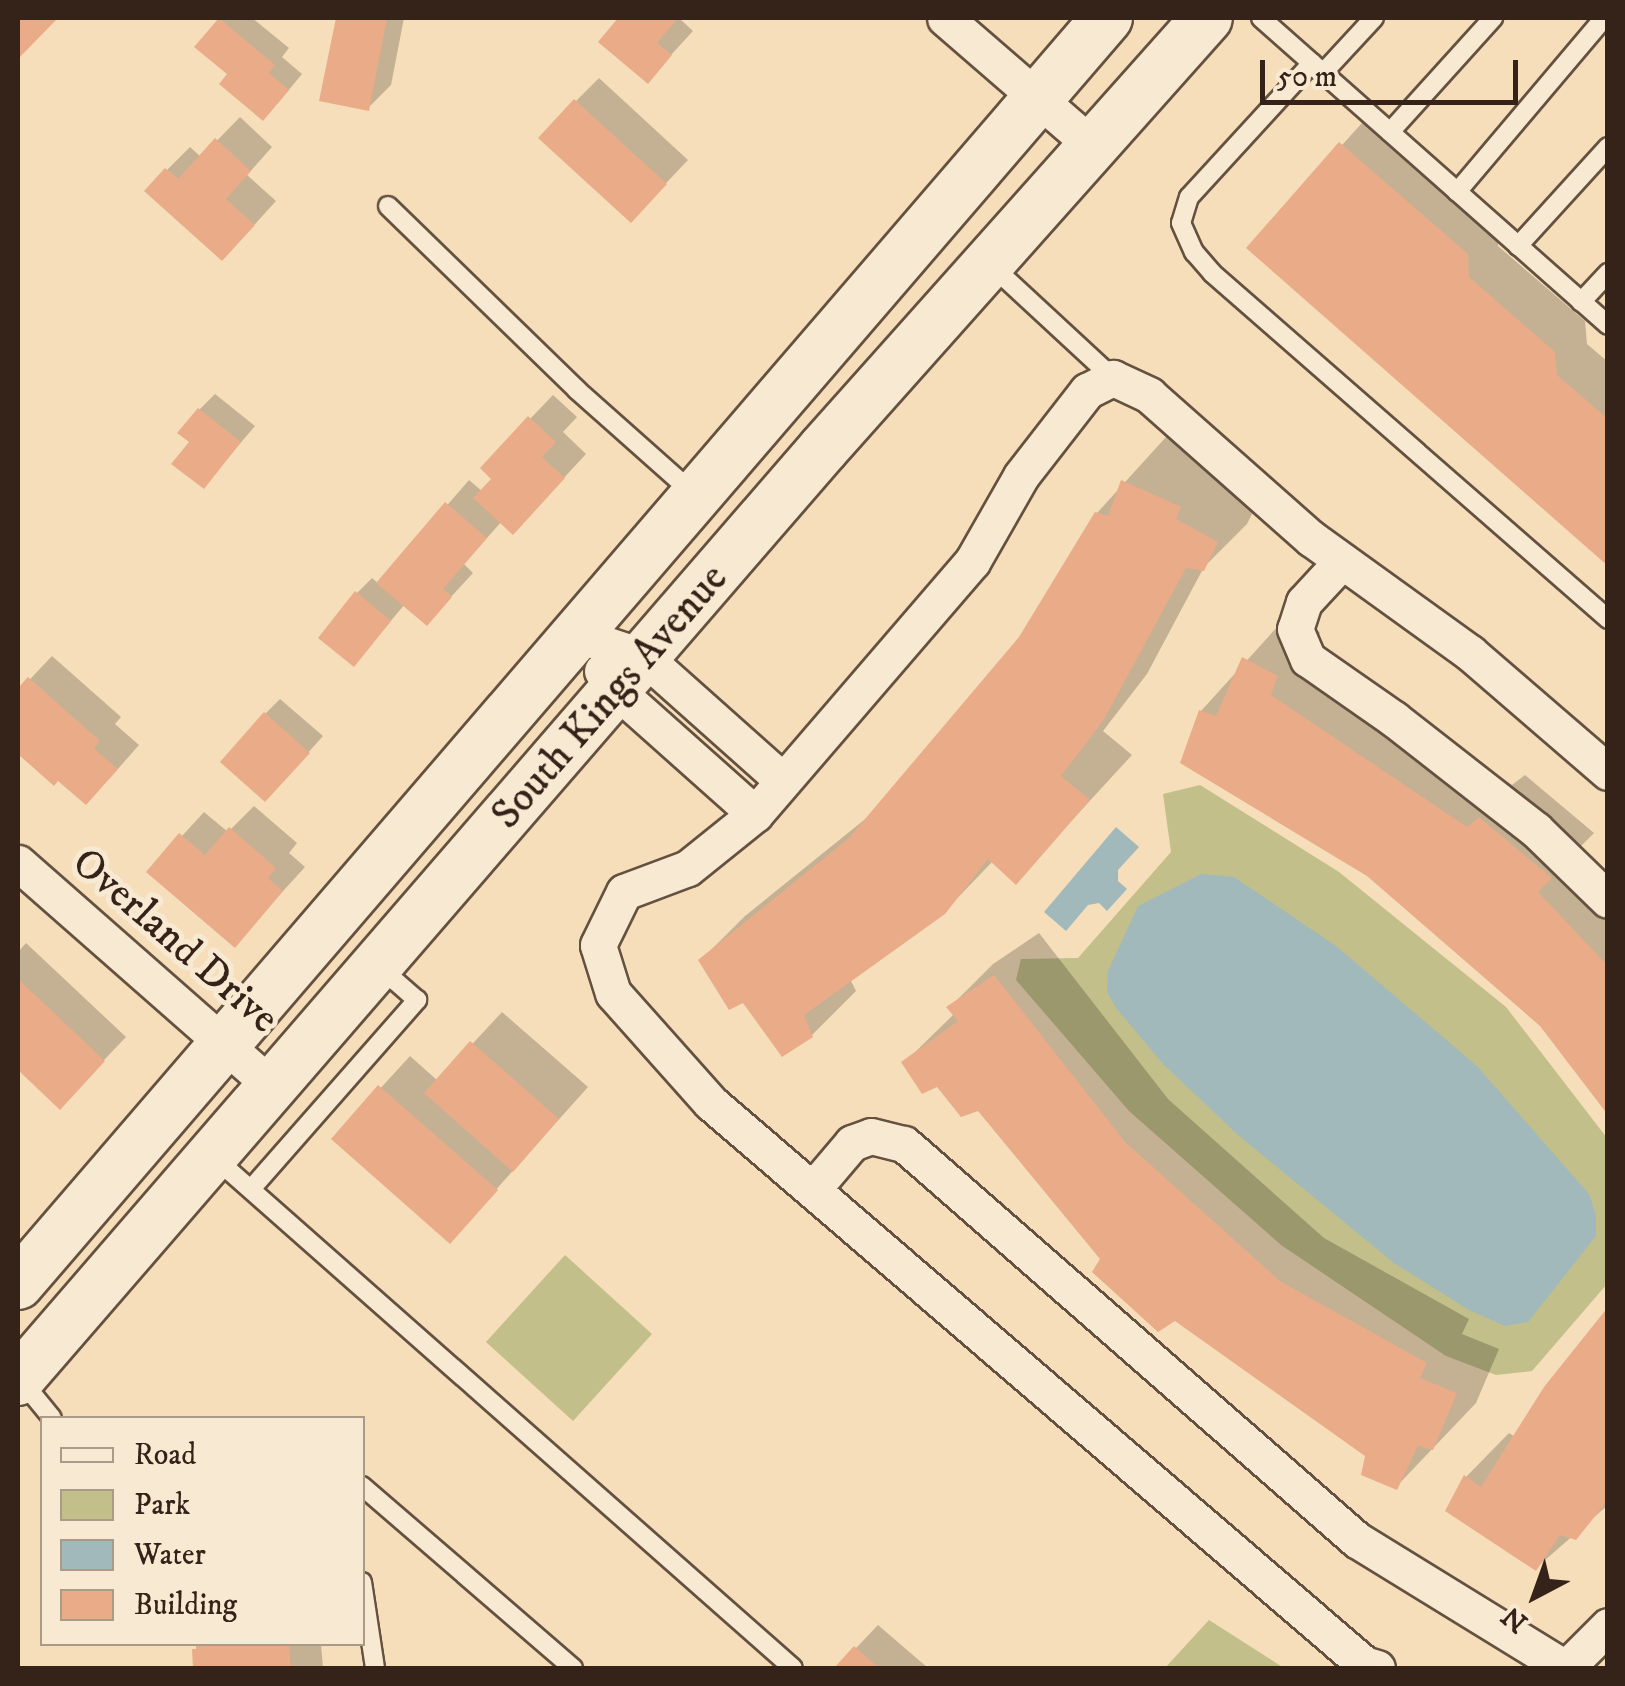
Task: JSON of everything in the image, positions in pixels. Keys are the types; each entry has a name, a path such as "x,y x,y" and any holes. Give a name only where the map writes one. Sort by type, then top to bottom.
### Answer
{"main road":[{"name":"South Kings Avenue","path":"18,1284 1107,18"},
{"name":"South Kings Avenue","path":"18,1378 1207,18"}],"street":[{"path":"945,18 1093,146"},
{"path":"1377,1668 1364,1664 711,1102 613,993 598,945 624,892 688,868 755,814 972,562 1022,476 1088,392 1113,378 1149,395 1342,561 1470,653 1608,772"},
{"path":"1342,561 1304,602 1295,629 1308,660 1394,719 1536,830 1608,900"},
{"path":"575,634 783,781"},
{"path":"630,674 755,814"},
{"name":"Overland Drive","path":"18,862 272,1087"},
{"path":"813,1190 852,1143 872,1136 904,1144 1357,1540 1566,1668 1608,1626"}],"lane":[{"path":"1261,18 1608,325"},
{"path":"1374,18 1318,68 1189,197 1181,223 1194,252 1212,274 1608,619"},
{"path":"1390,132 1493,18"},
{"path":"1457,192 1604,18"},
{"path":"1518,246 1608,147"},
{"path":"388,206 576,390 694,494"},
{"path":"989,263 1113,378"},
{"path":"1582,302 1608,273"},
{"path":"250,1189 417,1000 378,966"},
{"path":"214,1156 793,1668"},
{"path":"18,1378 50,1416"},
{"path":"365,1489 573,1668"},
{"path":"365,1602 375,1668"}],"green space":[{"path":"1200,785 1339,872 1506,1007 1607,1138 1607,1284 1532,1371 1496,1375 1446,1356 1281,1245 1129,1111 1016,980 1021,959 1078,958 1171,852 1163,794"},
{"path":"565,1255 652,1334 573,1421 486,1342"},
{"path":"1209,1620 1284,1668 1165,1668"}],"water":[{"path":"1116,827 1139,847 1118,870 1118,881 1127,889 1107,911 1099,903 1088,905 1066,931 1044,912"},
{"path":"1201,874 1234,877 1336,946 1477,1066 1589,1194 1596,1215 1596,1236 1528,1322 1505,1326 1469,1310 1394,1263 1238,1135 1163,1064 1116,1008 1107,992 1108,971 1138,906"}],"building":[{"path":"18,18 58,18 18,59"},
{"path":"219,18 275,65 269,73 289,90 263,121 219,84 227,74 194,47"},
{"path":"336,18 387,18 369,111 319,101"},
{"path":"618,18 678,18 657,43 672,55 648,84 598,42"},
{"path":"574,99 667,184 631,223 538,138"},
{"path":"215,138 251,171 226,199 255,225 222,261 144,191 165,168 178,179"},
{"path":"1339,142 1468,254 1469,277 1555,352 1557,375 1608,419 1608,566 1246,248"},
{"path":"198,408 241,442 204,489 171,464 189,442 177,433"},
{"path":"528,416 556,442 542,457 565,478 513,535 473,498 491,479 480,468"},
{"path":"1121,480 1181,507 1176,519 1218,542 1204,571 1186,568 1103,721 1061,776 1090,800 1016,885 988,859 945,914 804,1015 813,1037 782,1057 743,1003 729,1010 698,960 849,838 1019,637 1095,512 1108,516"},
{"path":"445,502 487,538 443,589 452,597 427,626 376,583"},
{"path":"355,591 391,621 354,667 318,638"},
{"path":"1242,657 1278,676 1271,695 1467,827 1479,817 1552,878 1538,892 1608,966 1608,1115 1540,1026 1367,876 1180,763 1199,710 1216,716"},
{"path":"28,677 100,741 94,749 118,769 86,805 58,781 54,786 18,754 18,688"},
{"path":"264,712 310,753 265,802 220,762"},
{"path":"229,827 276,868 268,878 283,891 235,948 146,872 179,833 205,855"},
{"path":"994,975 1125,1142 1280,1281 1427,1363 1420,1378 1457,1393 1433,1450 1418,1446 1397,1490 1361,1475 1365,1456 1175,1321 1158,1332 1092,1272 1100,1259 978,1111 961,1117 937,1087 922,1094 901,1062 958,1021 946,1007"},
{"path":"18,979 105,1061 60,1110 18,1070"},
{"path":"470,1041 559,1119 513,1172 424,1093"},
{"path":"378,1085 498,1190 450,1244 331,1139"},
{"path":"1608,1307 1608,1500 1576,1540 1560,1535 1536,1571 1445,1511 1464,1475 1481,1487 1544,1387"},
{"path":"289,1646 291,1668 193,1668 192,1649"},
{"path":"854,1646 879,1668 834,1668"}]}
